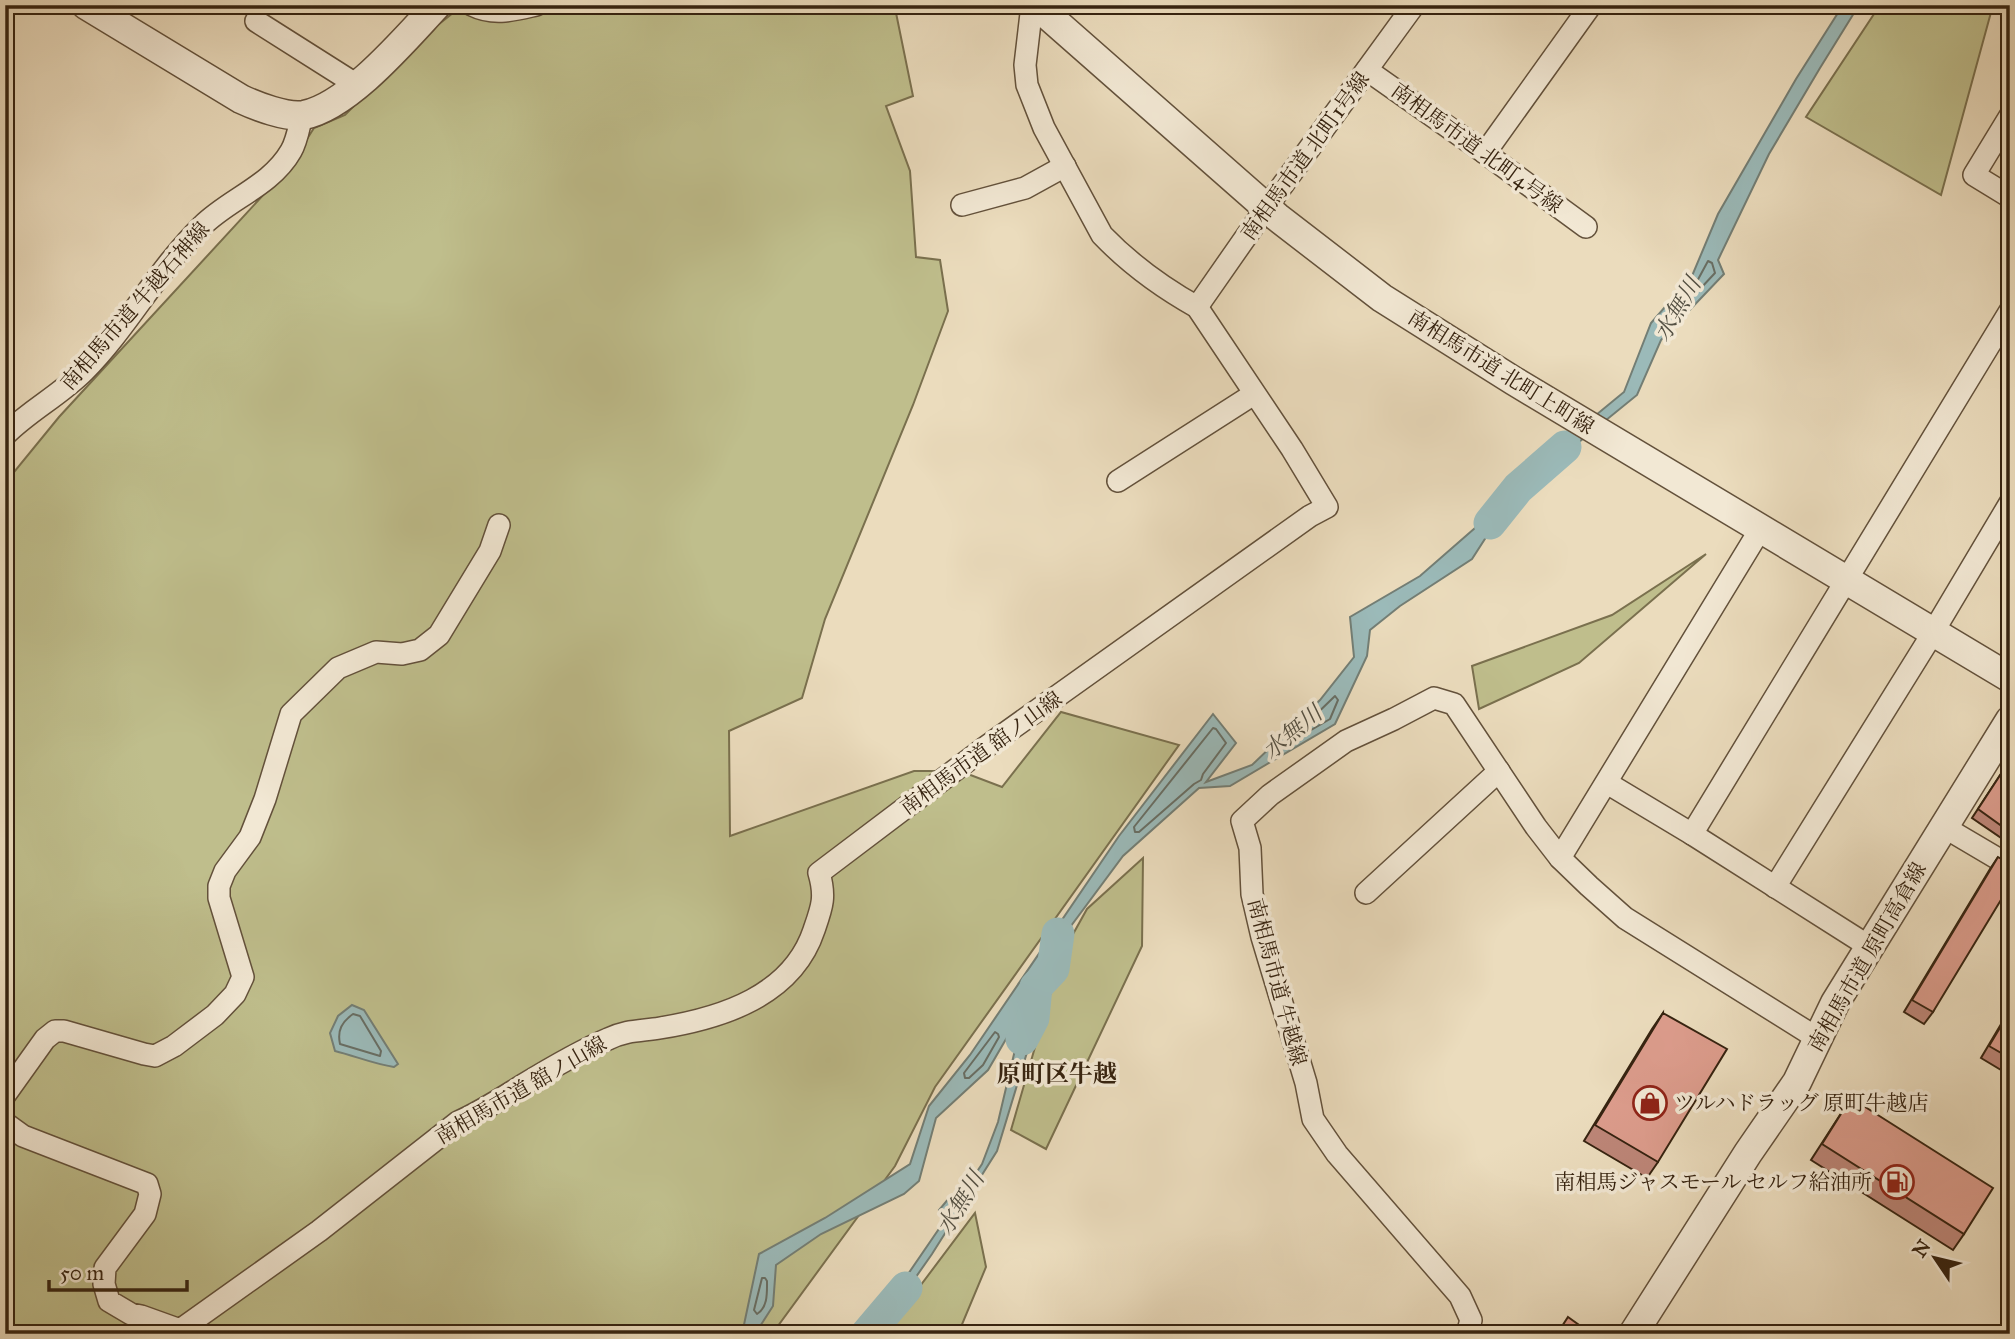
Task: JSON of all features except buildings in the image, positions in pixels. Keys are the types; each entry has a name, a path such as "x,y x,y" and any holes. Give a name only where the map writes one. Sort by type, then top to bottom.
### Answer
{"street":[{"path":"86,5 241,99 266,110 302,116 341,99 403,42 437,5"},
{"path":"472,5 495,13 536,5"},
{"path":"1034,5 1025,65 1027,85 1044,128 1102,235 1173,293 1197,307 1254,394 1118,481"},
{"name":"南相馬市道 北町上町線","path":"1034,5 1266,208 1382,299 2010,678"},
{"name":"南相馬市道 北町1号線","path":"1197,307 1414,5"},
{"path":"1485,153 1591,5"},
{"path":"256,21 357,85"},
{"name":"南相馬市道 北町4号線","path":"1367,70 1586,228"},
{"name":"南相馬市道 牛越石神線","path":"5,435 24,418 58,395 85,370 173,257 203,225 268,178 292,151 302,116"},
{"path":"2010,116 1974,175 2010,197"},
{"path":"961,205 1025,188 1065,166"},
{"path":"1692,834 2010,311"},
{"name":"南相馬市道 舘ノ山線","path":"5,1123 23,1136 147,1184 150,1194 145,1214 106,1268 104,1284 109,1301 131,1314 180,1329 319,1231 458,1122 480,1112 580,1051 624,1032 716,1017 748,1003 777,984 800,960 811,939 821,909 824,888 819,873 983,749 1326,507 1292,449 1254,394"},
{"path":"1775,887 2010,503"},
{"path":"5,1096 46,1039 55,1031 64,1031 156,1056 215,1015 235,994 243,977 219,898 219,886 225,871 250,837 265,799 291,714 338,668 376,652 402,654 420,650 439,635 490,551 499,525"},
{"path":"1560,858 1607,783 1754,525"},
{"name":"南相馬市道 牛越線","path":"1467,1334 1471,1320 1460,1296 1337,1154 1313,1119 1306,1083 1262,937 1252,894 1250,848 1242,821 1270,795 1346,741 1434,698 1454,704 1536,827 1560,858 1589,886 1625,918 1816,1038"},
{"name":"南相馬市道 原町高倉線","path":"1633,1334 1748,1153 1797,1082 1835,1003 2010,720"},
{"path":"1366,893 1499,771"},
{"path":"1607,783 1870,947"},
{"path":"1944,827 2010,866"}],"shaded area":[{"path":"463,5 893,5 895,8 913,96 886,106 910,171 916,257 940,260 948,311 913,405 825,619 802,698 729,731 730,836 914,771 960,771 1002,787 1061,712 1179,745 935,1087 895,1166 772,1334 5,1334 5,483 59,417 289,167 314,128 345,115 424,36"},
{"path":"1880,5 1993,5 1941,195 1806,117"},
{"path":"1706,554 1579,663 1479,709 1472,666 1612,615"},
{"path":"1143,858 1142,946 1046,1149 1011,1130 1062,954 1087,909"},
{"path":"975,1213 986,1267 958,1334 884,1334"}],"water":[{"path":"1843,5 1859,5 1769,154 1718,260 1724,274 1661,340 1637,395 1531,481 1528,472 1472,559 1400,606 1370,630 1367,656 1335,724 1230,786 1199,788 1123,856 1068,930 1060,944 997,1151 932,1254 876,1334 867,1334 945,1220 939,1210 949,1198 958,1200 982,1164 998,1122 1023,1016 1035,996 1041,993 1052,960 988,1070 936,1118 919,1181 904,1194 821,1234 776,1265 773,1306 755,1334 742,1334 759,1254 825,1218 910,1164 929,1106 970,1055 1119,836 1213,714 1236,743 1206,782 1252,765 1320,700 1354,657 1350,617 1420,576 1483,521 1528,471 1624,392 1651,323 1692,276 1718,214 1796,79"},
{"path":"352,1005 364,1010 398,1064 394,1067 335,1051 330,1033 338,1016"}],"waterway":[{"name":"水無川","path":"1490,523 1518,488 1565,447"},
{"name":"水無川","path":"1022,1039 1033,1018 1036,987 1053,969 1058,934"},
{"name":"水無川","path":"867,1334 906,1288"}],"place":[{"name":"ツルハドラッグ 原町牛越店","path":"1650,1103"},
{"name":"南相馬ジャスモール セルフ給油所","path":"1897,1182"}],"district":[{"name":"原町区牛越","path":"1057,1074"}]}
